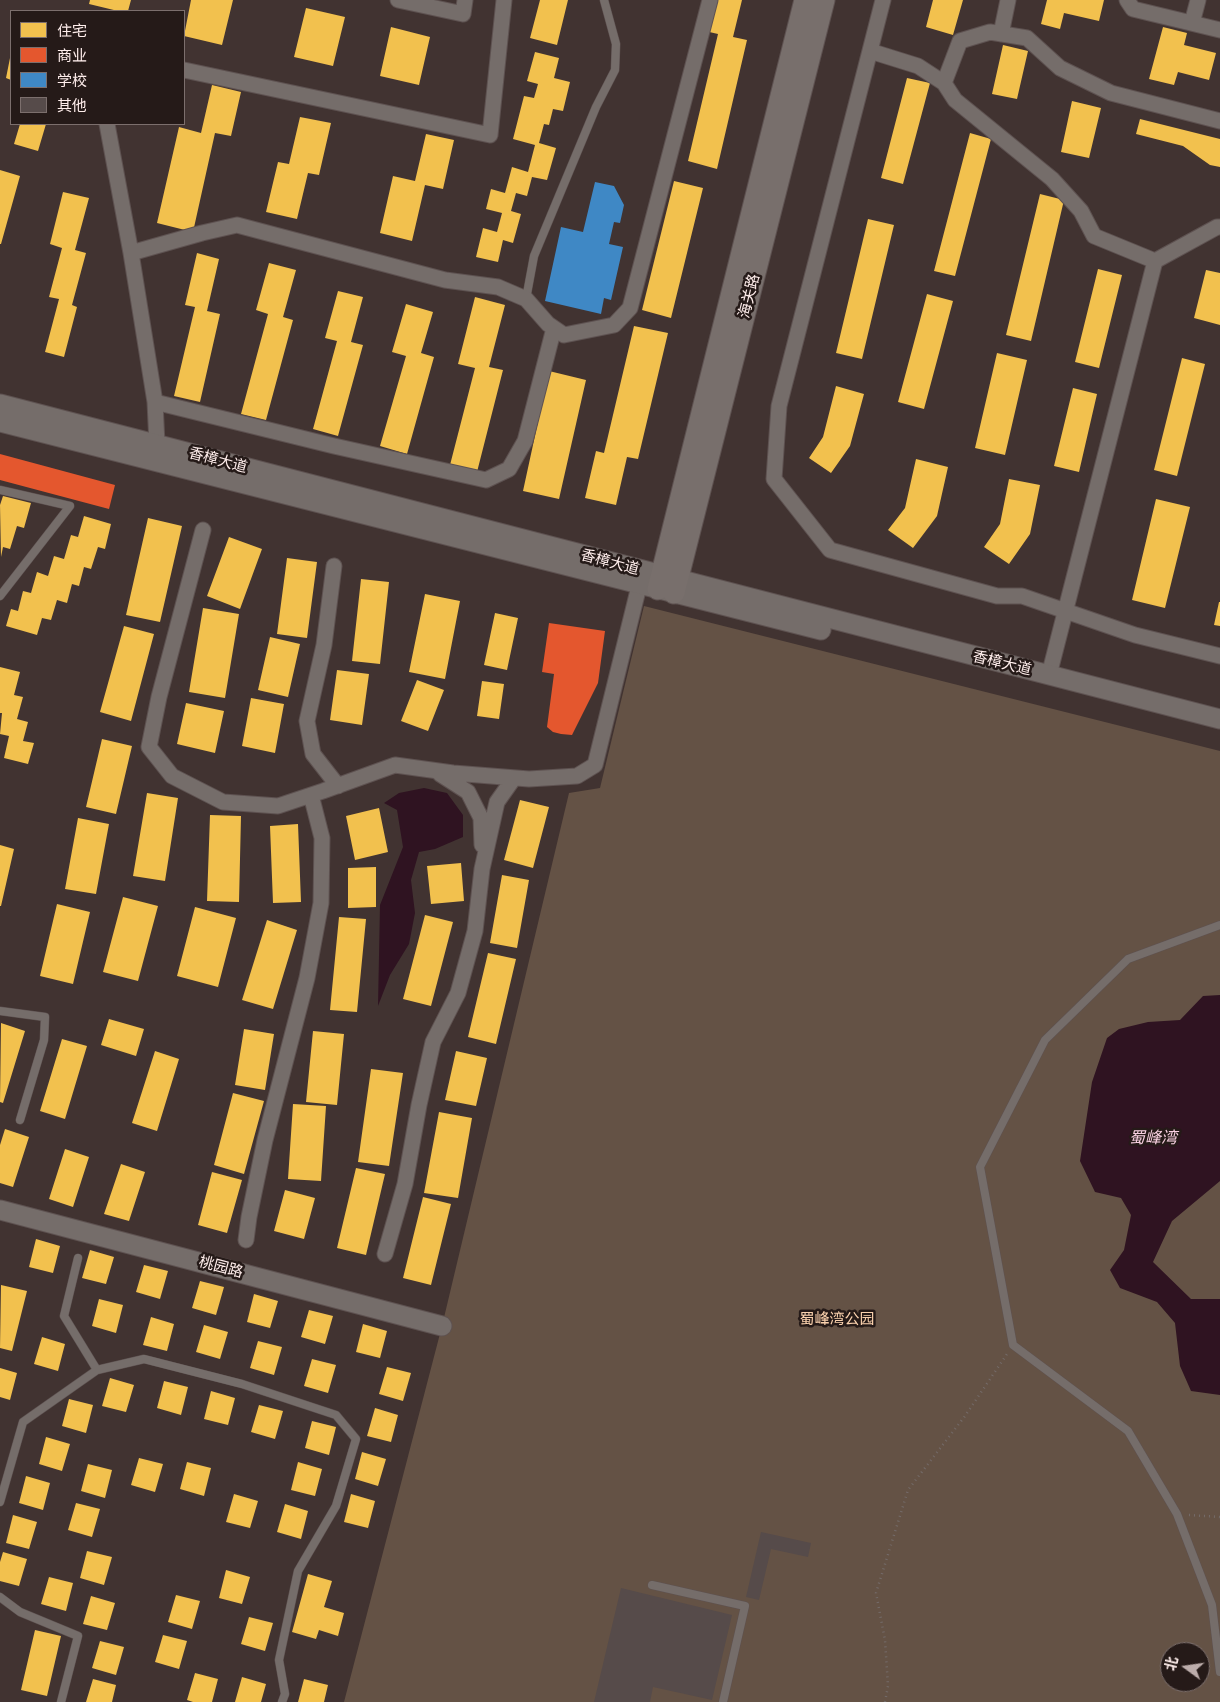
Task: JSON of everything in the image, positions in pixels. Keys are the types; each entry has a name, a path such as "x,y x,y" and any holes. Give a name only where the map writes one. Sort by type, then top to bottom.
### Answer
{"main road":[{"name":"海关路","path":"659,582 805,0"},
{"name":"海关路","path":"659,582 824,0"}],"street":[{"path":"398,0 464,14 465,0"},
{"path":"185,70 490,136 504,0"},
{"path":"131,253 237,225 445,280 498,287 526,299 548,324 564,335 614,325 630,308 710,0"},
{"path":"883,0 779,406 774,479 830,550 997,596 1022,596 1135,635 1220,656"},
{"path":"1001,34 1008,0"},
{"path":"1127,0 1133,9 1220,30"},
{"path":"1192,23 1198,0"},
{"path":"944,82 960,41 990,32 1027,38 1060,68 1111,93 1220,121"},
{"path":"870,51 918,66 944,82 955,100 1052,179 1081,211 1094,236 1155,261"},
{"path":"107,125 131,253 155,402 155,453"},
{"path":"1048,675 1155,261 1220,227"},
{"path":"155,402 334,446 486,480 509,469 525,441 554,328"},
{"name":"香樟大道","path":"0,404 155,453"},
{"name":"香樟大道","path":"0,422 155,453 659,582 1220,730"},
{"path":"203,530 159,697 149,747 172,776 223,802 278,806 395,765 530,779 577,776 595,765 659,582"},
{"path":"334,566 324,645 307,721 313,754 338,786"},
{"name":"香樟大道","path":"659,582 1048,675 1220,719"},
{"path":"386,1254 405,1184 419,1104 433,1042 458,993 475,931 482,868 482,818 468,792 434,770"},
{"path":"482,868 497,802 514,778"},
{"path":"246,1240 265,1140 307,978 321,903 322,838 311,795"},
{"name":"桃园路","path":"0,1210 442,1326"}],"lane":[{"path":"526,299 534,256 596,107 615,70 616,44 604,0"},
{"path":"0,490 70,506 0,596"},
{"path":"1220,925 1128,959 1045,1040 980,1167 1014,1345 1128,1431 1177,1514 1212,1605 1220,1672"},
{"path":"0,1011 45,1017 44,1040 20,1120"},
{"path":"78,1258 64,1316 97,1370"},
{"path":"0,1502 23,1422 97,1370 144,1359 242,1384 336,1415 356,1439 336,1506 298,1571 279,1660 284,1694 282,1702"},
{"path":"652,1585 745,1606 723,1702"},
{"path":"0,1597 20,1612 78,1636 61,1702"}],"path":[{"path":"885,1702 888,1686 885,1640 876,1593 908,1490 965,1416 1014,1345"},
{"path":"1177,1514 1220,1517"}],"green space":[{"name":"蜀峰湾公园","path":"644,606 1220,751 1220,1702 344,1702 442,1326 569,793 600,788"}],"water":[{"path":"424,788 447,793 463,815 463,837 435,849 419,852 411,880 415,913 409,944 390,975 378,1006 380,905 403,847 397,810 384,803 399,793"},
{"name":"蜀峰湾","path":"1220,995 1220,1181 1172,1221 1153,1262 1191,1299 1220,1299 1220,1395 1191,1391 1180,1366 1175,1323 1157,1302 1120,1288 1110,1270 1124,1250 1131,1215 1121,1198 1095,1192 1080,1161 1092,1082 1107,1038 1119,1029 1148,1022 1180,1020 1203,996"}],"building: 住宅":[{"path":"90,0 131,0 128,10 114,10 89,4"},
{"path":"191,0 233,0 222,45 185,36"},
{"path":"540,0 568,0 557,45 530,38"},
{"path":"713,0 742,0 733,37 747,40 717,169 688,161 718,34 705,31"},
{"path":"933,0 963,0 953,35 926,27"},
{"path":"1047,0 1104,0 1099,21 1064,13 1060,29 1041,24"},
{"path":"306,8 345,17 333,66 294,57"},
{"path":"391,27 430,37 419,85 380,76"},
{"path":"1163,27 1187,33 1184,45 1216,53 1209,80 1178,72 1174,85 1149,79"},
{"path":"1003,45 1028,51 1017,99 992,94"},
{"path":"535,52 559,58 554,78 570,82 563,111 553,109 549,125 544,124 539,143 556,148 547,180 532,177 527,196 516,193 511,211 521,214 513,243 503,240 498,262 476,257 483,228 497,232 502,213 486,209 491,189 505,193 512,167 528,172 535,145 513,139 524,96 534,98 538,84 527,81"},
{"path":"10,58 10,80 6,78"},
{"path":"907,78 930,83 903,184 881,178"},
{"path":"212,85 241,92 231,136 215,133 193,232 157,223 179,127 201,133"},
{"path":"1072,101 1101,108 1089,158 1061,152"},
{"path":"300,117 331,123 319,175 308,173 297,219 266,212 278,162 289,164"},
{"path":"1140,119 1220,139 1220,167 1210,165 1183,146 1136,134"},
{"path":"20,125 46,125 38,151 14,144"},
{"path":"970,133 991,139 955,276 934,271"},
{"path":"426,134 454,140 443,189 425,185 412,241 380,233 393,176 415,181"},
{"path":"0,170 20,176 1,244 0,244"},
{"path":"674,181 703,188 671,318 642,310"},
{"path":"63,192 89,198 75,250 86,253 72,305 77,307 64,357 45,352 59,299 49,297 62,248 50,244"},
{"path":"1040,194 1064,200 1031,341 1006,335"},
{"path":"868,219 894,225 862,359 836,353"},
{"path":"197,253 219,259 207,311 220,314 200,402 174,396 195,307 185,305"},
{"path":"269,263 296,270 283,317 293,320 266,420 241,414 268,314 256,310"},
{"path":"1098,269 1122,275 1099,368 1075,362"},
{"path":"1206,270 1220,273 1220,325 1194,318"},
{"path":"338,291 363,297 351,342 363,345 338,436 313,429 337,341 325,338"},
{"path":"927,294 953,301 924,409 898,402"},
{"path":"475,297 505,305 489,367 503,370 477,472 450,465 475,368 458,364"},
{"path":"406,304 433,312 421,353 434,357 407,454 380,446 406,356 392,352"},
{"path":"634,326 668,333 638,459 627,457 616,505 585,498 596,451 604,453"},
{"path":"997,353 1027,360 1005,455 975,448"},
{"path":"1182,358 1205,364 1177,476 1154,470"},
{"path":"549,371 586,380 559,499 523,491"},
{"path":"836,386 864,394 850,446 831,473 809,458 823,437"},
{"path":"1073,388 1097,394 1079,472 1054,466"},
{"path":"916,459 948,467 937,516 913,548 888,530 905,508"},
{"path":"1009,479 1040,485 1030,534 1009,564 984,547 1000,524"},
{"path":"3,496 31,503 24,528 17,526 10,549 3,547 1,557 0,505"},
{"path":"1156,499 1190,507 1165,608 1132,600"},
{"path":"84,516 111,524 105,549 98,547 91,569 84,567 79,586 72,584 67,603 57,600 51,620 42,618 37,635 6,626 11,609 18,611 23,591 31,593 37,572 48,576 54,556 64,559 71,535 78,537"},
{"path":"148,518 182,526 160,622 126,615"},
{"path":"229,537 262,549 240,609 207,596"},
{"path":"287,558 317,562 307,638 277,634"},
{"path":"361,579 389,582 380,664 352,661"},
{"path":"425,594 460,601 445,679 409,672"},
{"path":"1220,602 1220,626 1214,625"},
{"path":"203,608 239,614 225,698 189,692"},
{"path":"495,613 518,618 507,670 484,665"},
{"path":"124,626 154,634 131,721 100,712"},
{"path":"270,637 300,644 288,697 258,690"},
{"path":"0,667 20,672 14,695 23,697 17,719 28,722 23,741 34,743 28,764 4,758 9,736 0,734 2,713 0,713"},
{"path":"337,670 369,674 362,725 330,720"},
{"path":"417,680 444,690 428,731 401,721"},
{"path":"482,681 504,684 499,719 477,716"},
{"path":"251,698 284,704 275,753 242,746"},
{"path":"186,703 224,711 215,753 177,744"},
{"path":"102,739 132,746 116,814 86,807"},
{"path":"147,793 178,798 165,881 133,876"},
{"path":"520,800 549,807 533,868 504,860"},
{"path":"379,808 388,852 355,860 346,816"},
{"path":"210,815 241,816 239,902 207,901"},
{"path":"78,818 109,824 96,894 65,889"},
{"path":"298,824 301,902 273,903 270,826"},
{"path":"0,845 14,849 1,906 0,906"},
{"path":"461,863 464,901 431,904 427,866"},
{"path":"376,867 376,907 348,908 348,868"},
{"path":"502,875 529,880 517,948 490,943"},
{"path":"123,897 158,906 138,981 103,972"},
{"path":"57,904 90,912 73,984 40,976"},
{"path":"195,907 236,918 218,987 177,976"},
{"path":"425,915 453,922 431,1006 403,999"},
{"path":"339,917 366,919 357,1012 330,1010"},
{"path":"267,920 297,930 273,1009 242,1000"},
{"path":"488,953 516,959 496,1044 468,1037"},
{"path":"109,1019 144,1029 136,1056 101,1045"},
{"path":"1,1023 25,1031 3,1103 0,1102"},
{"path":"244,1029 274,1034 265,1090 235,1085"},
{"path":"313,1031 344,1034 337,1105 306,1102"},
{"path":"62,1039 87,1046 65,1119 40,1111"},
{"path":"155,1051 179,1059 157,1131 132,1123"},
{"path":"456,1051 487,1058 476,1106 445,1100"},
{"path":"371,1069 403,1073 389,1166 358,1162"},
{"path":"233,1093 264,1101 244,1174 214,1165"},
{"path":"293,1104 326,1106 321,1181 288,1179"},
{"path":"439,1112 472,1118 458,1198 424,1193"},
{"path":"5,1129 29,1137 13,1187 0,1183 0,1145"},
{"path":"65,1149 89,1157 73,1207 49,1199"},
{"path":"121,1164 145,1172 129,1221 104,1214"},
{"path":"356,1168 385,1174 366,1255 337,1248"},
{"path":"212,1172 242,1180 227,1233 198,1225"},
{"path":"285,1190 315,1198 304,1239 274,1231"},
{"path":"423,1197 451,1204 431,1285 403,1278"},
{"path":"36,1239 60,1246 53,1273 29,1267"},
{"path":"90,1250 114,1257 106,1284 82,1278"},
{"path":"144,1265 168,1271 160,1299 136,1292"},
{"path":"200,1281 224,1287 216,1315 192,1308"},
{"path":"1,1285 27,1291 12,1351 0,1348"},
{"path":"254,1294 278,1301 270,1328 247,1322"},
{"path":"99,1299 123,1305 116,1333 92,1326"},
{"path":"309,1310 333,1316 325,1344 301,1337"},
{"path":"151,1317 174,1324 167,1351 143,1345"},
{"path":"363,1324 387,1331 380,1358 356,1352"},
{"path":"204,1325 228,1332 220,1359 196,1352"},
{"path":"42,1337 65,1344 58,1371 34,1364"},
{"path":"258,1341 282,1347 274,1375 250,1368"},
{"path":"312,1359 336,1365 328,1393 304,1386"},
{"path":"387,1367 411,1373 403,1401 379,1394"},
{"path":"0,1368 17,1373 10,1400 0,1397"},
{"path":"110,1378 134,1385 126,1412 102,1406"},
{"path":"164,1381 188,1387 181,1415 157,1408"},
{"path":"211,1391 235,1398 228,1425 204,1419"},
{"path":"69,1399 93,1405 86,1433 62,1426"},
{"path":"259,1405 283,1411 275,1439 251,1432"},
{"path":"375,1408 398,1415 391,1442 367,1436"},
{"path":"312,1421 336,1427 329,1455 305,1448"},
{"path":"46,1437 70,1444 62,1471 39,1464"},
{"path":"362,1452 386,1459 378,1486 355,1479"},
{"path":"139,1458 163,1464 155,1492 131,1485"},
{"path":"187,1462 211,1468 204,1496 180,1489"},
{"path":"298,1462 322,1469 315,1496 291,1490"},
{"path":"88,1464 112,1470 105,1498 81,1491"},
{"path":"26,1476 50,1483 43,1510 19,1503"},
{"path":"234,1494 258,1501 250,1528 226,1522"},
{"path":"351,1494 375,1501 368,1528 344,1522"},
{"path":"76,1503 100,1509 92,1537 68,1530"},
{"path":"285,1504 308,1511 301,1539 277,1532"},
{"path":"13,1515 37,1522 29,1549 6,1543"},
{"path":"87,1551 112,1557 104,1585 80,1578"},
{"path":"3,1552 27,1559 19,1586 0,1581 0,1562"},
{"path":"226,1570 250,1577 242,1604 219,1598"},
{"path":"308,1574 332,1581 324,1607 344,1613 338,1636 319,1630 316,1639 292,1632"},
{"path":"49,1577 73,1583 66,1611 41,1604"},
{"path":"176,1595 200,1601 192,1629 168,1622"},
{"path":"91,1596 115,1603 107,1630 83,1624"},
{"path":"249,1617 273,1623 265,1651 241,1644"},
{"path":"35,1630 61,1636 47,1696 21,1690"},
{"path":"163,1635 187,1641 179,1669 155,1662"},
{"path":"100,1641 124,1647 116,1675 92,1668"},
{"path":"195,1673 218,1679 212,1702 193,1702 187,1700"},
{"path":"242,1677 266,1684 261,1702 235,1702"},
{"path":"93,1679 116,1685 112,1702 86,1702"},
{"path":"304,1679 328,1685 324,1702 298,1702"}],"building: 商业":[{"path":"0,454 115,485 109,509 0,480"},
{"path":"549,623 605,631 598,683 572,735 553,732 547,727 554,674 542,672"}],"building: 学校":[{"path":"595,182 614,186 624,205 620,223 614,222 609,244 623,247 611,300 604,298 601,314 545,301 561,227 583,232"}],"building: 其他":[{"path":"761,1532 811,1543 808,1557 771,1549 759,1600 746,1597"},
{"path":"621,1588 732,1615 712,1700 653,1687 650,1702 594,1702"}]}
